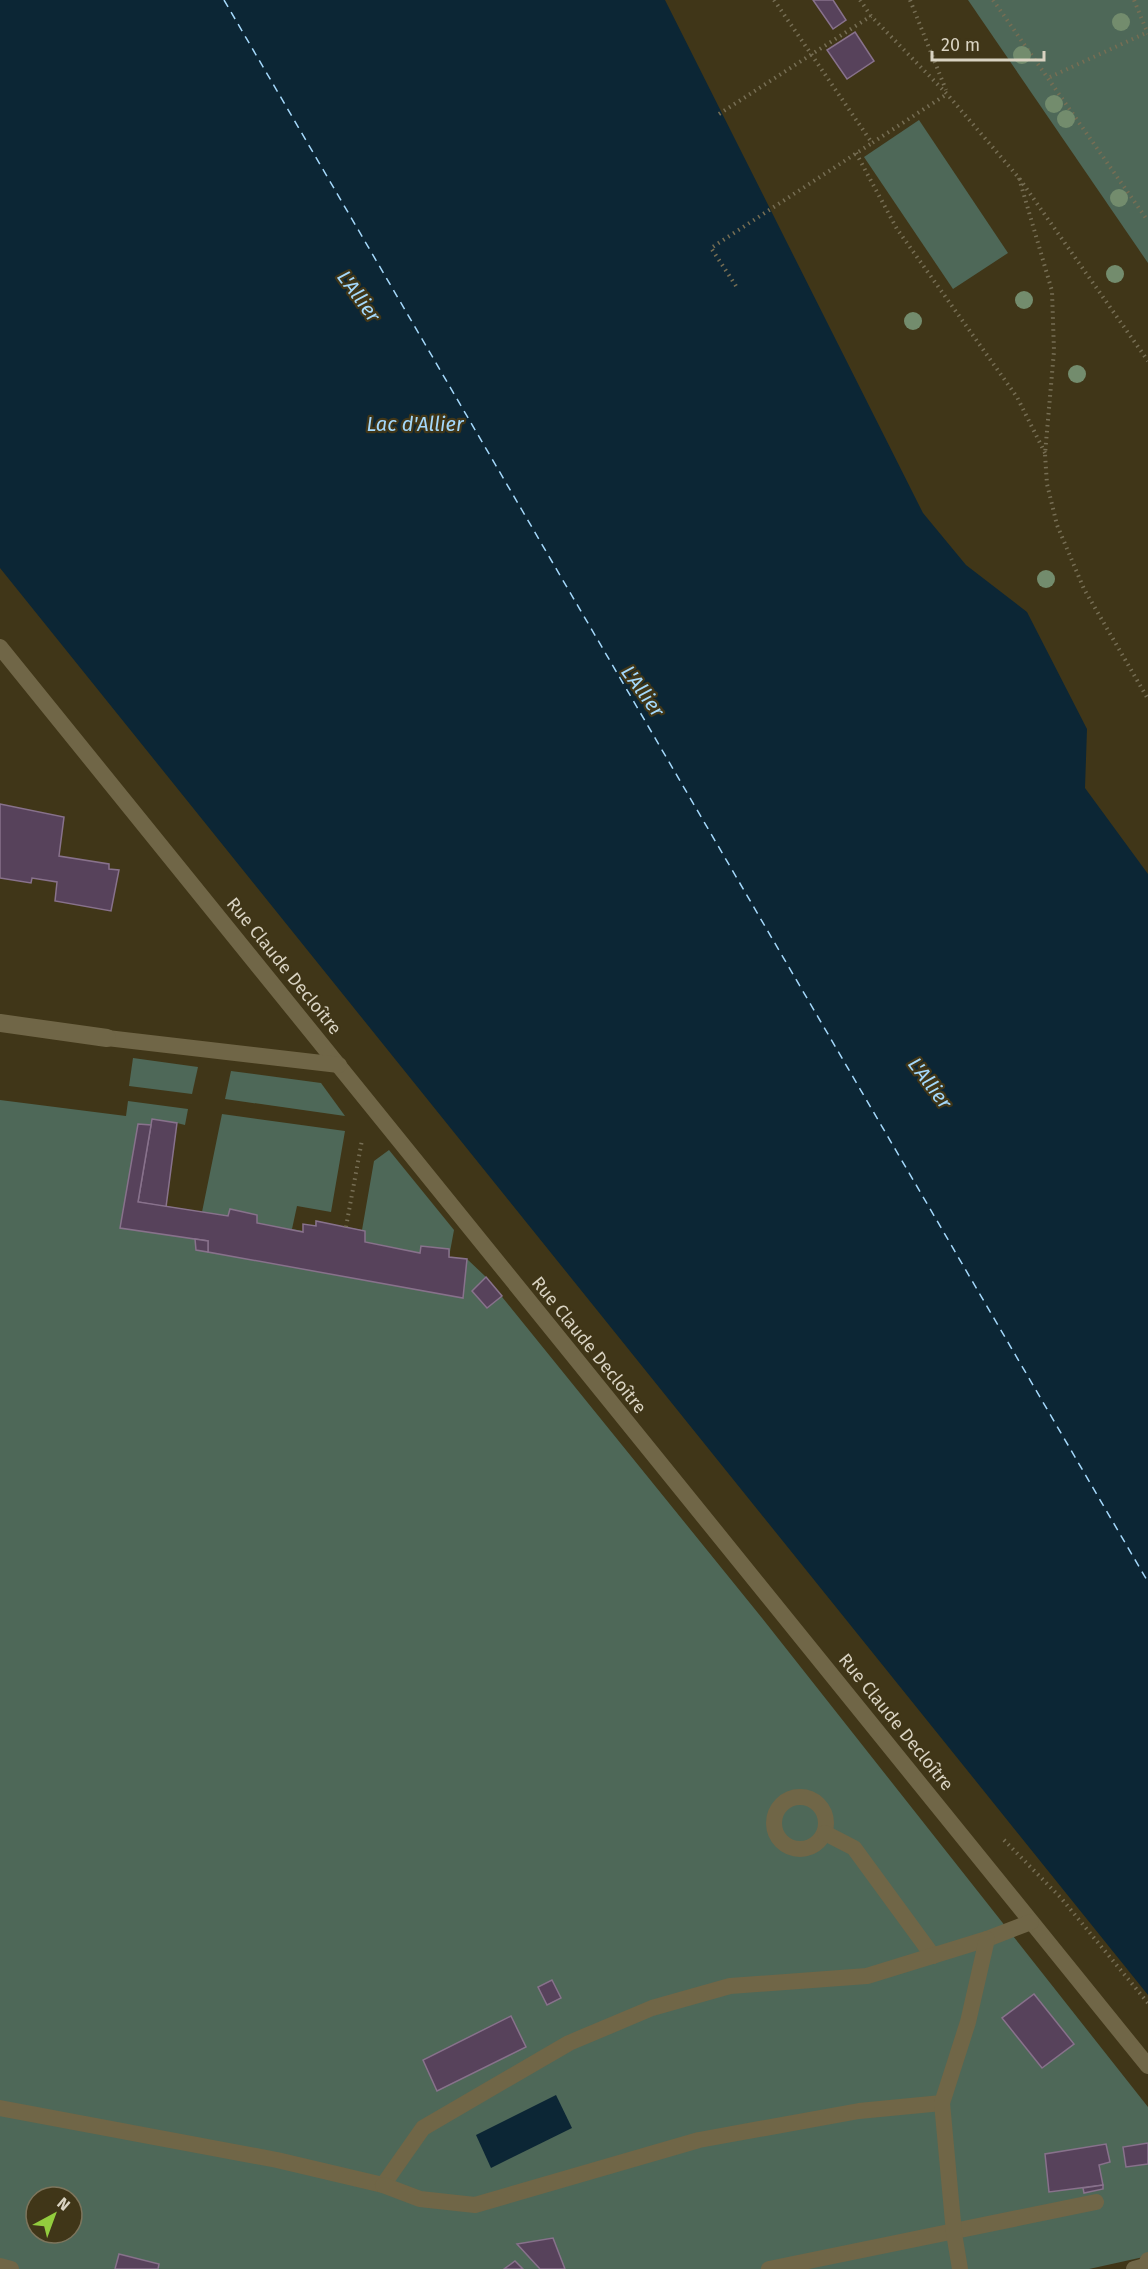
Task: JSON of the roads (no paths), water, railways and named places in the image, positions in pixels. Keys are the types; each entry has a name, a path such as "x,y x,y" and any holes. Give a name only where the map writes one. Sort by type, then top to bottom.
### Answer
{"street":[{"path":"0,1023 106,1038"}],"lane":[{"name":"Rue Claude Decloître","path":"0,647 1148,2067"},
{"path":"106,1038 339,1065"},
{"path":"825,1833 854,1848 933,1956"},
{"path":"382,2185 423,2128 569,2043 652,2008 730,1986 867,1976 987,1939 1031,1922"},
{"path":"960,2269 954,2233 942,2103 968,2022 987,1939"},
{"path":"0,2108 277,2160 382,2185 420,2199 476,2205 699,2140 859,2111 942,2103"},
{"path":"769,2269 954,2233 1096,2202"},
{"path":"1134,2269 1144,2266 1148,2260"},
{"path":"0,2266 11,2269"}],"water":[{"name":"Lac d'Allier","path":"0,0 665,0 923,513 966,565 1027,612 1087,729 1085,788 1148,874 1148,1995 0,568"},
{"path":"556,2095 572,2128 491,2168 476,2135"}],"water label":[{"name":"L'Allier","path":"359,296"},
{"name":"L'Allier","path":"643,691"},
{"name":"L'Allier","path":"930,1083"}]}
